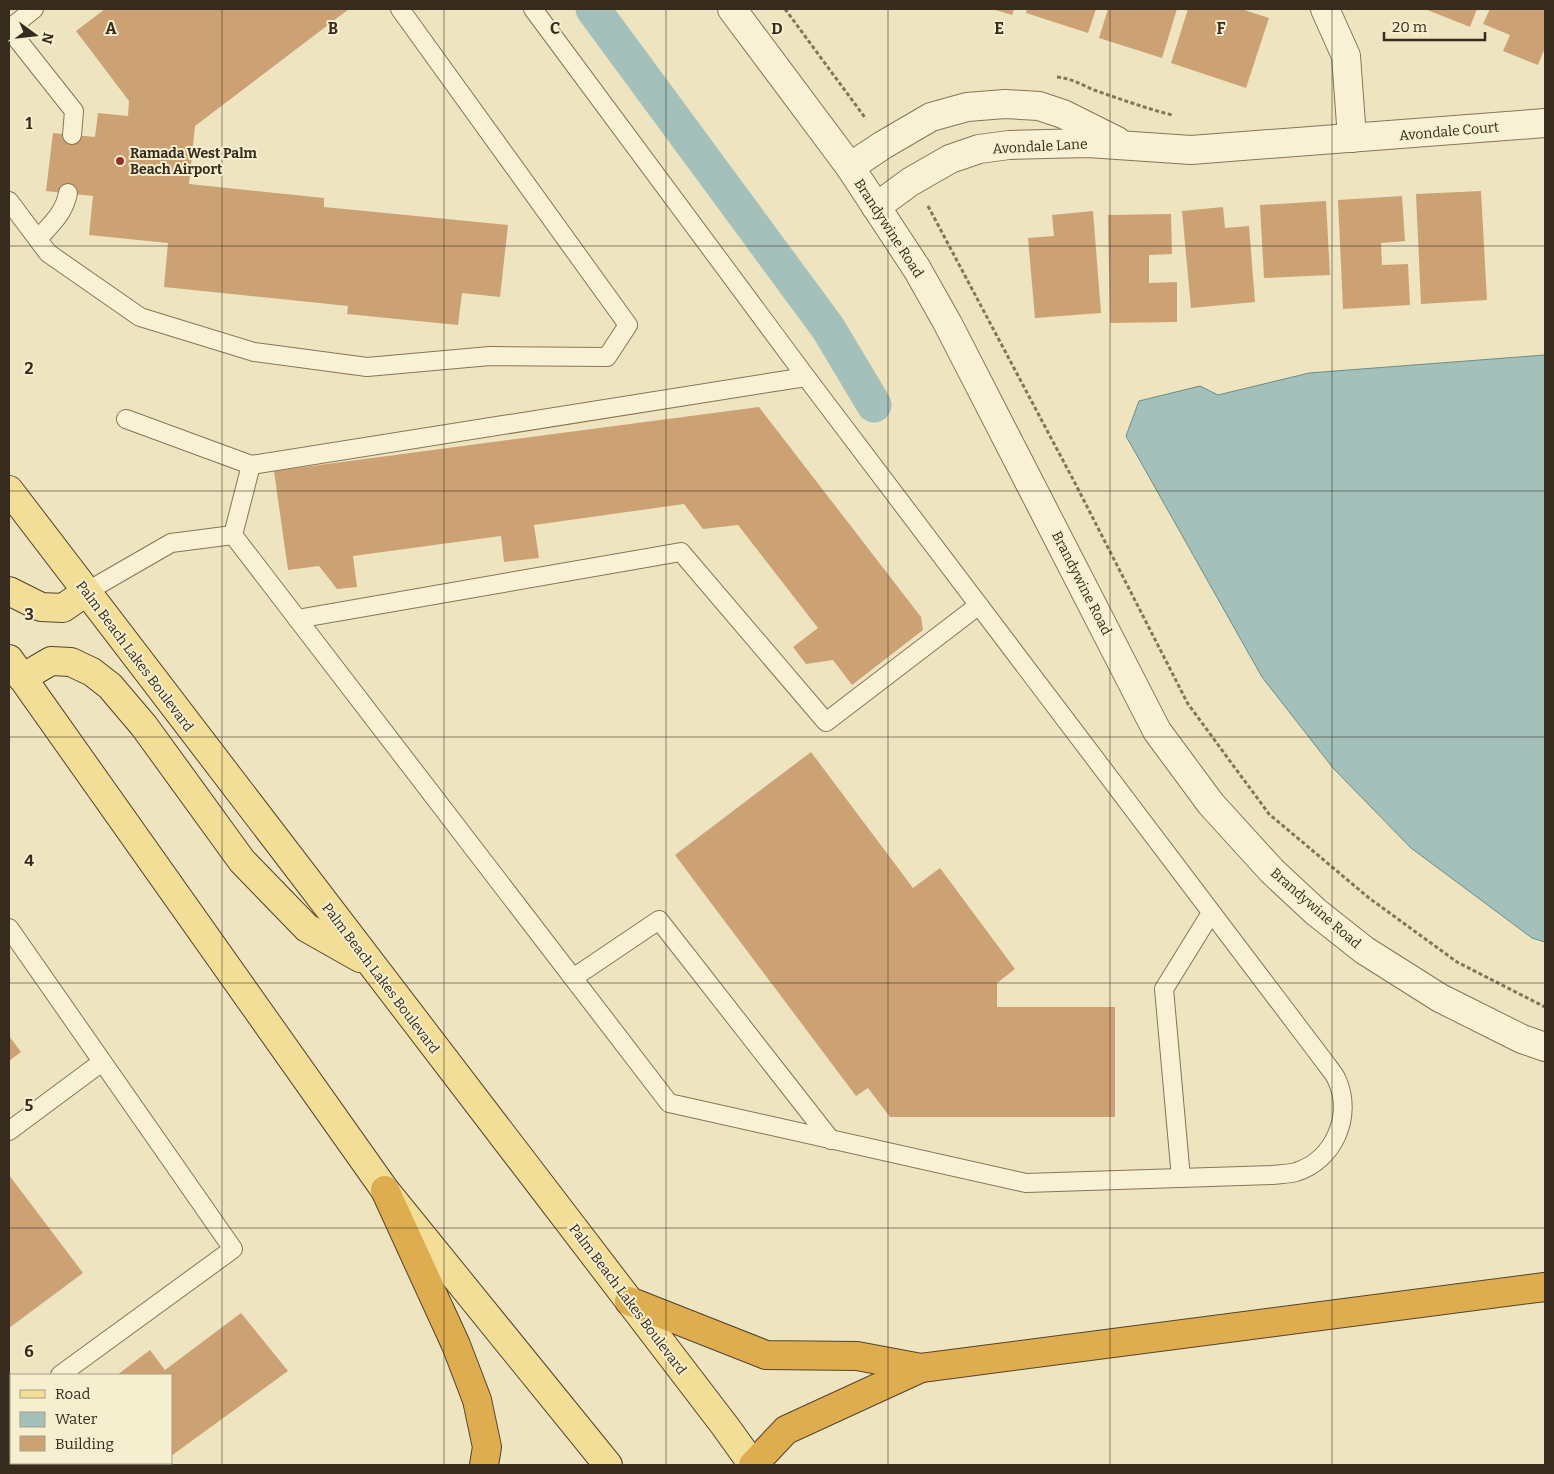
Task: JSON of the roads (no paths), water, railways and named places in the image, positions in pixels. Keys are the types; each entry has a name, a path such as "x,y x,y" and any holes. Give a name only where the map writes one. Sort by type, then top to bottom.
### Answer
{"highway":[{"path":"385,1190 456,1345 478,1400 487,1447 484,1465"},
{"path":"753,1465 786,1430 922,1368 1545,1287"},
{"path":"629,1301 766,1355 857,1356 922,1368"}],"main road":[{"name":"Palm Beach Lakes Boulevard","path":"9,490 753,1465"},
{"path":"9,591 41,606 63,608 86,592"},
{"path":"371,964 307,928 242,861 144,726 110,686 92,672 71,662 51,661 13,675 385,1190 608,1465"}],"street":[{"name":"Brandywine Road","path":"732,9 850,167 917,269 948,324 1157,731 1211,804 1272,871 1316,912 1364,950 1440,998 1522,1039 1545,1048"},
{"path":"1325,9 1346,56 1352,138"},
{"name":"Avondale Lane","path":"850,167 931,117 967,107 1005,104 1039,106 1063,114 1130,147"},
{"name":"Avondale Court","path":"1352,138 1545,123"},
{"name":"Avondale Lane","path":"876,207 910,182 950,159 979,149 1009,145 1088,143 1191,150 1352,138"}],"lane":[{"path":"34,9 9,29 74,111 72,135"},
{"path":"9,201 48,253 140,317 254,352 367,367 490,356 607,357 628,325 400,9"},
{"path":"233,535 669,1104 1026,1183 1295,1172 1316,1162 1332,1146 1341,1124 1343,1102 1337,1079 806,377 533,9"},
{"path":"38,239 61,213 66,205 68,194"},
{"path":"126,419 250,465 806,377"},
{"path":"233,535 250,465"},
{"path":"86,592 171,543 233,535"},
{"path":"297,619 681,552 826,722 979,606"},
{"path":"1181,1178 1164,989 1211,913"},
{"path":"573,978 659,920 830,1140"},
{"path":"9,928 233,1249 61,1374"},
{"path":"9,1131 102,1062"}],"water":[{"path":"1545,355 1545,942 1532,938 1411,848 1333,768 1262,677 1126,436 1139,401 1200,386 1218,395 1309,373"}],"waterway":[{"path":"593,9 828,328 874,405"}],"place":[{"name":"Ramada West Palm Beach Airport","path":"120,161"}]}
